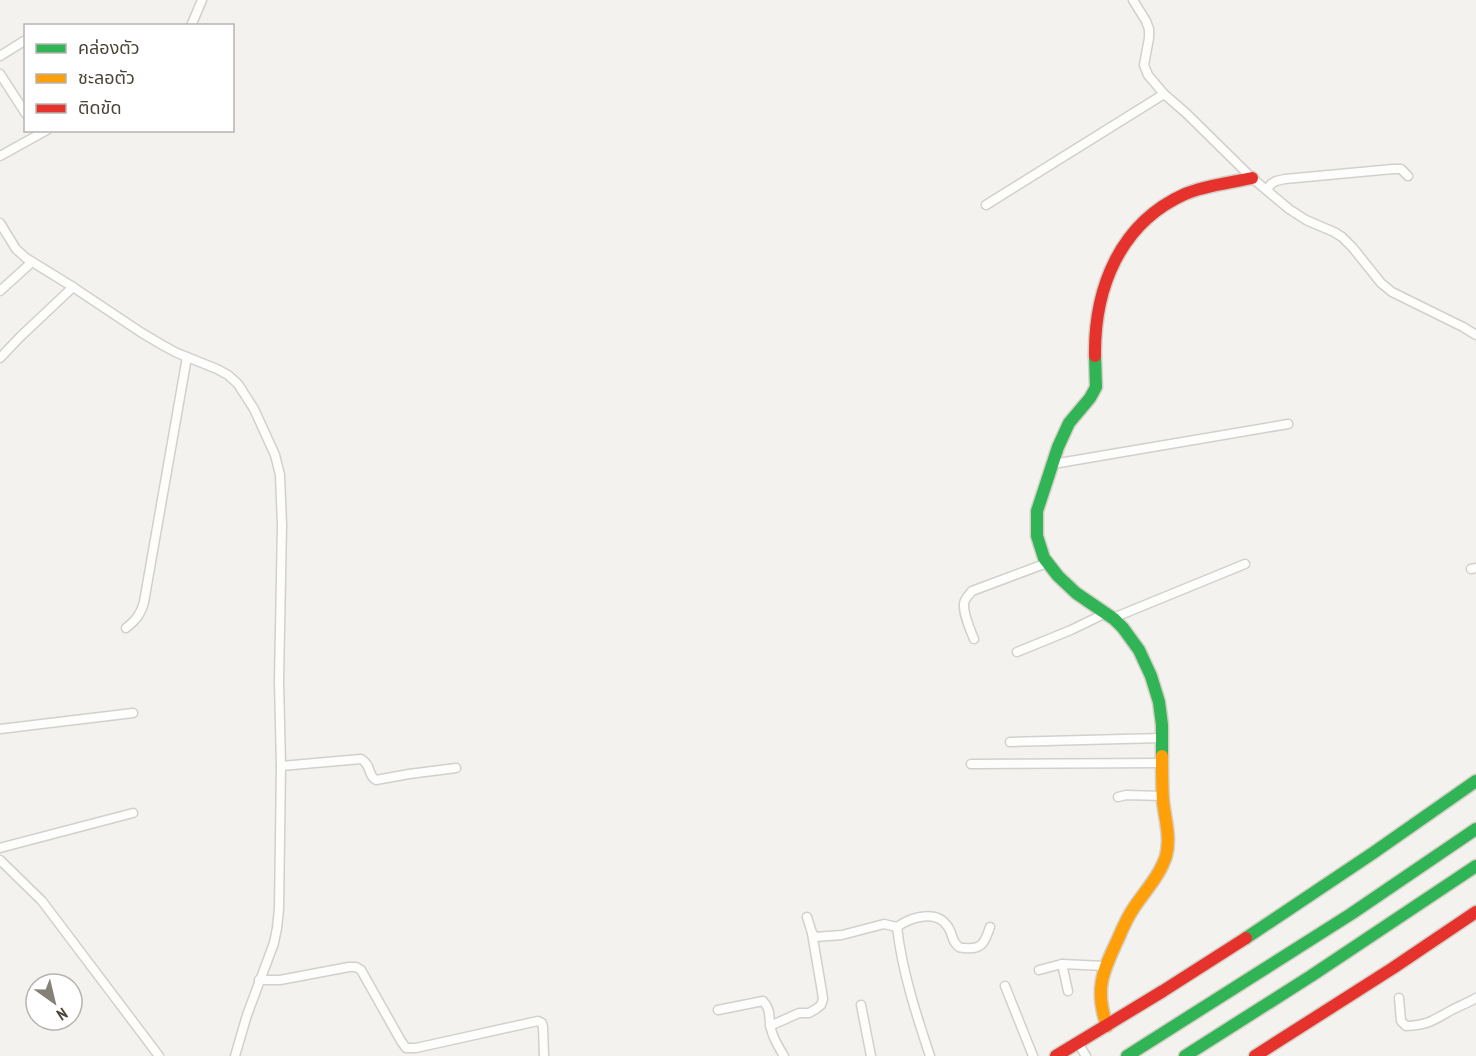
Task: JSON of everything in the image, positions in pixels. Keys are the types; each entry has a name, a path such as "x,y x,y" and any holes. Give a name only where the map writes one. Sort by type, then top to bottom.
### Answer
{"main road":[{"path":"1107,1026 1100,989 1105,966 1132,911 1152,883 1166,856 1161,715 1154,680 1138,650 1120,625 1077,594 1057,576 1047,563 1040,546 1036,524 1037,511 1061,438 1067,426 1094,394 1096,328 1101,304 1109,273 1127,239 1142,222 1186,194 1252,178"},
{"path":"1056,1056 1107,1026 1380,849 1476,781"},
{"path":"1127,1056 1342,920 1476,829"},
{"path":"1185,1056 1330,964 1476,866"},
{"path":"1256,1056 1476,912"}],"street":[{"path":"192,24 202,0"},
{"path":"1132,0 1149,29 1144,65 1148,75 1164,94 1252,178 1289,209 1342,237 1381,283 1392,292 1476,335"},
{"path":"0,56 24,41"},
{"path":"0,74 24,111"},
{"path":"986,205 1164,94"},
{"path":"0,156 41,132"},
{"path":"1266,190 1276,181 1393,168 1401,169 1408,177"},
{"path":"0,223 16,249 33,262 164,346 228,375 238,384 254,409 275,455 280,475 282,525 279,909 272,950 259,980 235,1056"},
{"path":"0,291 33,262"},
{"path":"0,358 73,287"},
{"path":"126,628 141,613 144,602 187,357"},
{"path":"1053,464 1288,424"},
{"path":"974,639 964,603 972,591 1047,563"},
{"path":"1017,652 1245,564"},
{"path":"0,729 133,713"},
{"path":"1010,742 1162,738"},
{"path":"281,766 361,759 368,764 372,777 376,780 456,768"},
{"path":"971,764 1162,763"},
{"path":"1118,797 1126,795 1163,796"},
{"path":"0,848 133,813"},
{"path":"0,860 42,901 159,1056"},
{"path":"897,927 906,920 918,916 938,918 948,925 956,945 960,948 977,948 982,945 990,927"},
{"path":"770,1026 799,1013 809,1013 821,1005 822,992 807,917"},
{"path":"812,933 814,937 820,937 842,935 884,924 897,927"},
{"path":"897,927 900,951 930,1056"},
{"path":"1038,970 1062,964 1105,966"},
{"path":"1062,964 1068,991"},
{"path":"259,980 280,980 356,967 361,970 406,1048 416,1048 538,1021 543,1027 544,1056"},
{"path":"1005,986 1033,1056"},
{"path":"1399,998 1401,1021 1406,1026 1433,1022 1476,998"},
{"path":"718,1010 763,1001 770,1013 770,1026 781,1055"},
{"path":"861,1005 871,1056"},
{"path":"1078,1043 1086,1056"}],"traffic: fast":[{"path":"1095,356 1096,387 1090,398 1069,423 1058,447 1037,511 1037,536 1044,558 1058,576 1076,593 1114,619 1139,650 1151,676 1159,702 1162,756"},
{"path":"1246,938 1476,781"},
{"path":"1127,1056 1351,914 1476,829"},
{"path":"1185,1056 1311,976 1476,866"}],"traffic: slow":[{"path":"1107,1026 1101,1001 1104,971 1132,910 1160,870 1166,856 1168,835 1163,795 1162,756"}],"traffic: jam":[{"path":"1095,356 1096,331 1106,283 1115,260 1143,222 1162,206 1185,194 1210,186 1252,178"},
{"path":"1255,1056 1476,912"},
{"path":"1056,1056 1246,938"}]}
